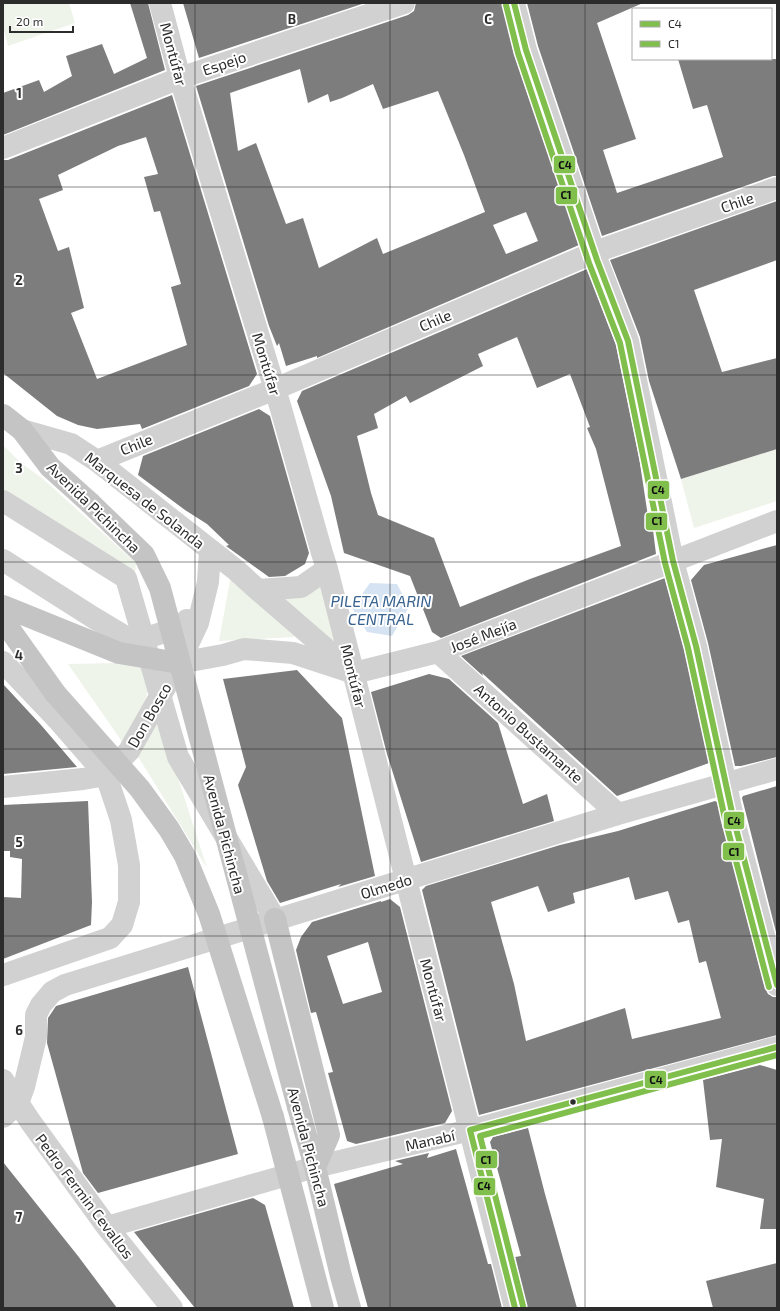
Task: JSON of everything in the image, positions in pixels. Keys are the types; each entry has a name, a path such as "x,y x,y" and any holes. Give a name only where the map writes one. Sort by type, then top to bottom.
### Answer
{"main road":[{"name":"Avenida Pichincha","path":"3,415 22,430 50,467 90,503 144,556 160,588 315,1167 350,1308"},
{"path":"3,606 119,653 146,649 179,663"},
{"name":"Avenida Pichincha","path":"3,620 55,693 140,789 169,829 184,856 209,914 273,1117 323,1308"},
{"path":"275,919 329,1135 315,1167"}],"street":[{"name":"Montúfar","path":"160,3 180,78 328,569 515,1308"},
{"name":"Espejo","path":"3,148 180,78 404,3"},
{"path":"514,3 526,50 595,252 628,341 673,561 696,646 726,784 777,984"},
{"name":"Chile","path":"97,461 274,389 595,252 777,188"},
{"name":"Marquesa de Solanda","path":"22,430 71,444 97,461 236,570 354,673"},
{"path":"3,501 126,578 178,756 275,919"},
{"name":"José Mejía","path":"354,673 438,652 777,521"},
{"name":"Don Bosco","path":"106,775 131,747 179,663 198,623 208,582 210,550"},
{"path":"3,560 146,649"},
{"path":"258,590 301,588 328,569"},
{"path":"146,649 180,628 196,610 204,595"},
{"path":"179,663 223,655 244,649 293,653 354,673"},
{"name":"Antonio Bustamante","path":"438,652 618,814"},
{"path":"3,662 59,721 106,775 121,820 129,865 129,902 122,925 110,938 3,976"},
{"name":"Olmedo","path":"11,1110 24,1087 34,1043 36,1015 41,1005 52,992 65,984 618,814 777,769"},
{"path":"3,787 83,779 106,775"},
{"path":"3,1070 15,1067 24,1058 34,1043"},
{"name":"Manabí","path":"106,1227 289,1174 470,1130 777,1046"},
{"name":"Pedro Fermin Cevallos","path":"3,1080 11,1110 30,1121 106,1227 172,1308"}],"shaded area":[{"path":"3,3 69,3 75,23 8,46 3,27"},
{"path":"3,445 21,463 42,478 136,563 135,575 3,493"},
{"path":"777,449 777,501 694,528 681,479"},
{"path":"231,575 295,637 219,641"},
{"path":"321,583 342,654 276,595"},
{"path":"118,663 143,666 148,691 140,716 123,743 68,664"},
{"path":"157,713 207,868 137,755"}],"water":[{"name":"PILETA MARIN CENTRAL","path":"370,583 397,584 409,607 392,636 367,632 352,608"}],"building":[{"path":"130,3 148,3 165,70 3,135 3,93 39,80 44,92 72,76 66,56 102,44 114,74 147,58"},
{"path":"183,3 365,3 199,58"},
{"path":"416,3 502,3 514,54 579,245 317,358 317,356 286,366 279,343 277,346 269,326 196,86 408,15 414,11","holes":["300,69 308,103 328,94 330,102 373,84 383,109 438,91 485,212 383,254 377,238 319,268 303,218 286,224 256,143 238,151 230,93","526,212 538,241 506,254 493,225"]},
{"path":"527,3 643,3 597,23 636,139 603,150 617,193 723,157 707,105 693,109 678,60 777,59 777,176 773,176 602,236 538,46"},
{"path":"172,95 257,374 249,386 142,429 140,424 97,429 78,425 57,416 3,373 3,160 8,160","holes":["146,137 158,174 144,177 154,212 160,211 181,284 171,287 187,345 97,379 71,313 84,308 69,247 58,251 39,199 63,190 58,175 118,146"]},
{"path":"777,201 777,260 694,290 722,372 777,358 777,449 681,479 649,381 640,337 610,260"},
{"path":"587,269 616,345 639,457 649,523 652,522 656,554 441,638 432,632 410,576 344,553 331,496 297,401 302,391","holes":["517,337 537,388 570,374 590,427 587,428 596,449 621,546 530,579 460,607 434,538 378,515 357,436 378,428 374,414 406,396 410,403 483,366 478,354"]},
{"path":"259,409 270,416 309,553 305,564 285,576 269,577 226,546 229,545 207,524 185,510 138,475 143,456"},
{"path":"777,545 777,757 741,766 735,766 708,643 691,580 704,565"},
{"path":"665,578 684,649 709,763 617,796 482,673 483,676 461,656"},
{"path":"297,670 342,718 375,876 338,887 341,884 280,903 267,881 238,785 246,767 223,679"},
{"path":"429,674 449,679 498,723 523,804 547,794 554,821 421,862 387,754 371,692"},
{"path":"3,684 41,725 77,767 3,774"},
{"path":"777,786 777,936 742,798 743,796"},
{"path":"88,801 92,902 91,925 3,959 3,897 21,898 22,859 10,857 10,851 3,851 3,805"},
{"path":"715,801 717,802 765,988 768,994 773,997 777,997 777,1035 479,1115 422,890 426,886 560,845 618,831","holes":["629,877 635,900 668,891 678,923 689,920 699,963 706,961 721,1018 632,1039 625,1008 526,1041 514,984 491,902 538,886 548,912 575,903 573,893"]},
{"path":"390,899 400,907 452,1111 445,1123 356,1144 347,1141 328,1073 333,1072 316,1012 311,1013 296,950 301,937 312,922","holes":["368,942 382,992 343,1004 327,956"]},
{"path":"188,967 238,1154 98,1193 83,1173 47,1043 48,1018 56,1006"},
{"path":"760,1065 777,1070 777,1229 760,1229 764,1199 716,1187 722,1139 710,1140 703,1080"},
{"path":"528,1128 577,1308 527,1308 515,1257 521,1256 490,1142 493,1137"},
{"path":"456,1149 488,1264 491,1264 502,1308 368,1308 334,1184 403,1164 395,1161 429,1153 427,1158"},
{"path":"3,1162 78,1256 117,1308 3,1308"},
{"path":"253,1198 265,1205 294,1308 195,1308 134,1232"},
{"path":"777,1263 777,1308 713,1308 706,1281"}],"transit line":[{"name":"C4","path":"514,3 526,50 597,260 628,341 673,561 696,646 733,817 777,985"},
{"name":"C1","path":"506,5 518,53 589,263 620,343 665,563 688,648 725,819 769,987"},
{"name":"C4","path":"515,1308 470,1130 777,1047"},
{"name":"C1","path":"523,1306 480,1136 777,1055"}]}
